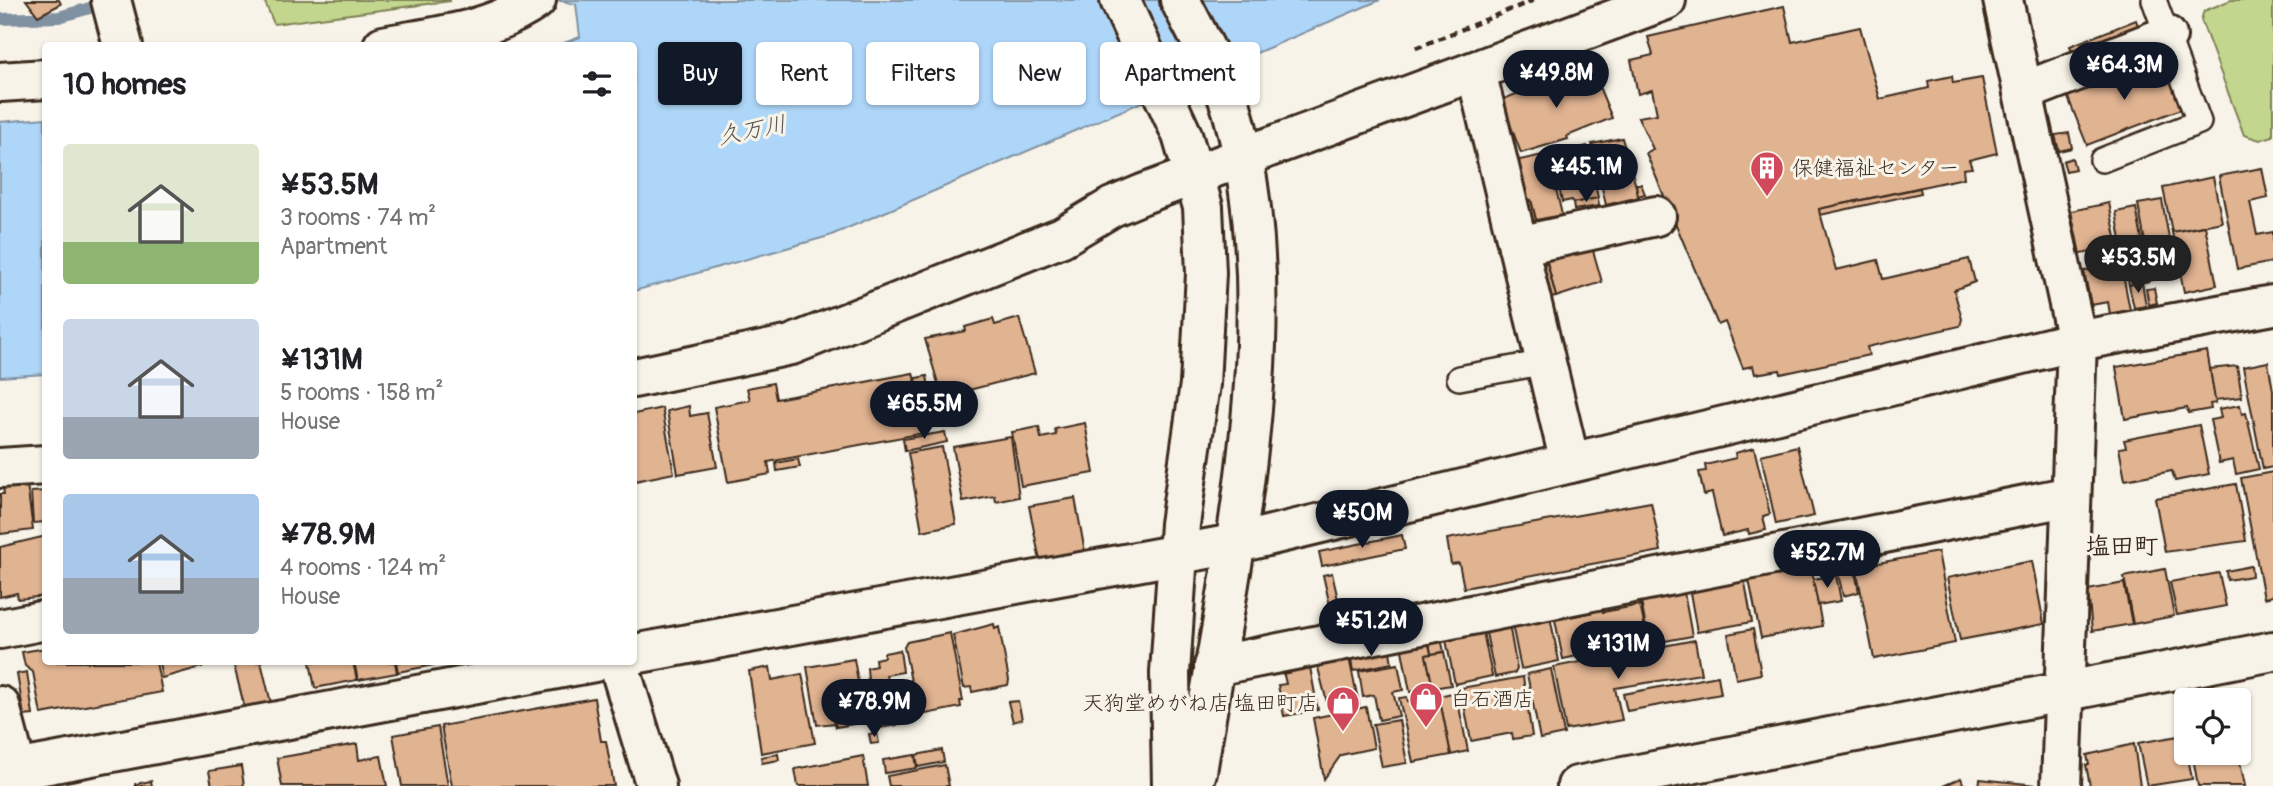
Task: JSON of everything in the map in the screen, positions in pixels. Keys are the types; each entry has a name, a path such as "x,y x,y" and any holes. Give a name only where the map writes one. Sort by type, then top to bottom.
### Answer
{"street":[{"path":"1120,0 1182,135 1196,174 1203,207 1206,273 1200,384 1177,556 1170,673 1169,773 1172,786"},
{"path":"1180,0 1229,104 1252,217 1257,304 1242,496 1192,786"},
{"path":"637,378 790,345 1062,237 1112,207 1667,0"},
{"path":"2003,0 2077,341 2061,786"},
{"path":"404,42 485,27 517,6"},
{"path":"2024,92 2167,36"},
{"path":"1476,71 1570,463"},
{"path":"0,82 42,79"},
{"path":"1518,246 1656,216"},
{"path":"637,653 1234,544 2077,341 2273,305"},
{"path":"0,468 42,465"},
{"path":"1214,666 2071,496"},
{"path":"0,629 42,621"},
{"path":"1577,786 2273,651"},
{"path":"0,706 12,776 579,665"},
{"path":"619,665 656,786"}],"lane":[{"path":"2102,160 2199,122 2154,0"},
{"path":"1460,378 1546,362"}],"green space":[{"path":"264,0 450,0 450,1 274,24"},
{"path":"2231,0 2273,0 2273,136 2260,140 2244,135 2201,20 2204,11"}],"water":[{"name":"久万川","path":"556,0 1380,0 1260,51 1260,42 1100,42 1100,105 1135,105 829,236 637,290 637,42 567,42 580,37 576,4"},
{"path":"42,118 42,374 0,377 0,122"}],"building":[{"path":"26,0 59,0 61,4 38,16"},
{"name":"保健福祉センター","path":"1784,6 1792,42 1860,27 1880,99 1929,88 1928,81 1952,76 1953,83 1982,78 1997,153 1969,160 1972,168 1963,169 1964,178 1819,209 1836,270 1878,260 1883,279 1969,259 1975,282 1954,290 1962,319 1960,326 1867,347 1869,355 1781,374 1780,370 1755,374 1753,366 1743,368 1725,322 1718,325 1646,153 1653,149 1638,117 1657,114 1652,90 1638,94 1631,60 1653,55 1648,37"},
{"path":"2136,20 2141,34 2075,59 2070,46"},
{"path":"2162,59 2181,109 2087,145 2067,95"},
{"path":"1590,65 1612,118 1567,136 1568,139 1521,153 1501,100"},
{"path":"1557,68 1561,77 1534,88 1531,79"},
{"path":"2069,133 2072,148 2059,151 2055,135"},
{"path":"1622,138 1639,197 1606,205 1592,144"},
{"path":"1587,146 1598,198 1573,203 1572,200 1562,202 1553,156"},
{"path":"1548,154 1562,215 1536,220 1531,200 1524,202 1515,161"},
{"path":"2072,158 2075,169 2066,171 2063,161"},
{"path":"2262,168 2268,198 2250,202 2257,235 2273,232 2273,262 2237,269 2219,176"},
{"path":"2213,177 2222,222 2172,232 2163,188"},
{"path":"1636,184 1641,184 1645,194 1638,196"},
{"path":"1920,188 1921,193 1820,215 1819,209"},
{"path":"1598,198 1599,206 1574,210 1573,203"},
{"path":"1531,200 1539,229 1526,221 1522,203"},
{"path":"2162,200 2176,276 2152,280 2138,204"},
{"path":"2109,203 2118,247 2080,254 2071,211"},
{"path":"2136,208 2150,281 2129,285 2116,212"},
{"path":"2205,226 2217,285 2184,292 2172,232"},
{"path":"1592,247 1602,282 1556,297 1546,258"},
{"path":"1547,263 1556,297 1545,299 1539,265"},
{"path":"2121,264 2130,310 2110,314 2108,302 2091,305 2084,271"},
{"path":"2142,282 2146,306 2134,308 2129,285"},
{"path":"2154,288 2157,303 2149,305 2146,289"},
{"path":"1019,318 1035,373 942,397 925,339 966,331 965,327 993,319 995,325"},
{"path":"2207,351 2216,403 2210,404 2211,409 2188,413 2187,408 2125,419 2116,367"},
{"path":"2268,362 2273,390 2273,467 2263,469 2243,367"},
{"path":"2237,366 2242,397 2215,400 2210,369"},
{"path":"913,373 924,433 768,462 770,474 728,482 714,407 750,400 747,388 773,383 776,399"},
{"path":"927,376 935,422 924,424 916,378"},
{"path":"2240,405 2242,414 2246,413 2259,469 2236,474 2233,460 2219,463 2210,420 2221,418 2219,409"},
{"path":"689,406 690,416 707,413 717,467 678,474 667,411"},
{"path":"662,408 674,473 637,481 637,413"},
{"path":"1085,423 1094,473 1021,486 1012,432 1039,427 1041,438 1056,435 1055,429"},
{"path":"2199,425 2209,474 2175,481 2172,471 2125,480 2119,448 2126,447 2124,440"},
{"path":"945,432 947,442 905,451 903,439"},
{"path":"1011,437 1019,497 996,502 995,496 963,502 953,447"},
{"path":"1797,446 1814,516 1776,524 1761,455"},
{"path":"942,447 956,524 922,531 908,453"},
{"path":"1754,448 1770,514 1763,516 1766,530 1749,534 1748,530 1722,536 1712,493 1704,495 1699,472 1706,471 1705,465 1736,458 1735,453"},
{"path":"798,459 800,467 777,471 776,463"},
{"path":"2273,472 2273,596 2264,598 2241,478"},
{"path":"27,484 33,530 0,534 0,494 4,494 3,488"},
{"path":"2236,484 2246,541 2165,552 2155,498"},
{"path":"42,491 42,522 33,523 31,492"},
{"path":"1075,498 1085,552 1040,561 1029,506"},
{"path":"1651,502 1661,551 1464,588 1459,563 1451,564 1447,539"},
{"path":"1402,535 1405,549 1322,566 1319,552"},
{"path":"42,537 42,596 18,599 17,593 0,597 0,547"},
{"path":"1938,552 1955,643 1874,659 1856,567"},
{"path":"2032,561 2044,624 1960,640 1947,578"},
{"path":"1811,566 1822,626 1761,638 1748,575"},
{"path":"2251,566 2252,576 2227,580 2226,571"},
{"path":"2165,569 2174,616 2133,624 2124,577"},
{"path":"1855,571 1859,592 1843,596 1838,573"},
{"path":"1332,573 1344,626 1335,628 1323,575"},
{"path":"2219,573 2226,606 2177,615 2170,582"},
{"path":"1836,575 1841,601 1818,605 1813,579"},
{"path":"1744,577 1752,622 1697,632 1689,587"},
{"path":"2124,583 2132,624 2092,631 2088,590"},
{"path":"1683,587 1692,636 1649,644 1640,596"},
{"path":"1600,603 1603,612 1640,605 1649,647 1623,652 1622,649 1606,650 1563,659 1555,620 1590,613 1587,605"},
{"path":"1550,617 1559,661 1521,669 1512,624"},
{"path":"994,624 995,629 999,627 1008,685 972,692 971,687 964,688 953,635"},
{"path":"1509,624 1517,669 1515,673 1495,677 1485,628"},
{"path":"1753,629 1761,674 1736,679 1728,634"},
{"path":"1483,632 1492,676 1455,684 1446,640"},
{"path":"950,633 963,701 960,701 961,707 921,715 917,711 904,647 907,642"},
{"path":"1441,638 1444,652 1431,654 1429,641"},
{"path":"1428,640 1431,654 1426,655 1433,687 1410,692 1401,645"},
{"path":"1695,640 1701,674 1615,688 1622,720 1566,730 1554,667"},
{"path":"1389,646 1392,663 1353,671 1350,653"},
{"path":"42,649 42,665 157,665 162,692 41,714 33,672 25,666 22,652"},
{"path":"900,650 903,672 886,675 891,700 907,697 911,723 872,729 867,668 876,666 875,659 884,657 884,653"},
{"path":"1444,652 1451,685 1433,688 1426,655"},
{"path":"1349,658 1359,704 1329,710 1317,664"},
{"path":"854,659 864,716 859,717 860,723 836,727 835,723 817,725 807,667"},
{"path":"1309,662 1318,710 1284,716 1278,685 1286,684 1282,667"},
{"path":"1398,664 1403,690 1393,692 1399,716 1379,720 1374,695 1363,697 1359,671"},
{"path":"160,665 209,665 162,678"},
{"path":"234,665 262,665 271,703 245,709"},
{"path":"311,665 354,665 357,680 315,688"},
{"path":"355,665 396,665 397,673 358,680"},
{"path":"397,665 434,665 398,672"},
{"path":"770,667 772,680 802,674 815,743 761,753 749,671"},
{"path":"1551,669 1564,734 1540,739 1527,674"},
{"path":"27,672 33,715 24,716 17,674"},
{"path":"1718,676 1721,694 1627,711 1623,694"},
{"path":"1523,677 1532,736 1513,739 1512,733 1471,741 1461,688"},
{"path":"1456,692 1468,751 1451,755 1439,696"},
{"name":"白石酒店","path":"1439,696 1451,755 1413,762 1399,698 1407,697 1408,702"},
{"path":"594,698 601,741 606,741 614,786 452,786 441,726"},
{"path":"1018,701 1022,719 1013,722 1008,702"},
{"name":"天狗堂めがね店 塩田町店","path":"1366,707 1374,748 1341,755 1324,779 1313,718"},
{"path":"1399,720 1407,763 1382,767 1373,724"},
{"path":"438,727 448,786 402,786 393,735"},
{"path":"877,733 879,743 871,744 869,734"},
{"path":"2174,737 2174,765 2189,765 2192,779 2147,786 2138,743"},
{"path":"357,744 359,760 381,756 387,786 282,786 277,758"},
{"path":"2134,744 2140,786 2090,786 2087,755"},
{"path":"942,750 944,762 918,767 916,755"},
{"path":"778,754 779,760 762,763 761,757"},
{"path":"915,755 917,768 885,773 883,760"},
{"path":"863,756 868,786 798,786 795,769"},
{"path":"945,765 949,786 889,786 887,776"},
{"path":"2194,765 2241,765 2245,786 2198,786"},
{"path":"241,766 244,786 212,786 209,771"},
{"path":"1961,778 1964,786 1943,786"},
{"path":"1980,779 2036,785 2036,786 1979,786"},
{"path":"151,781 152,786 135,786 135,784"}],"waterway":[{"path":"0,19 59,17 107,3"}],"place":[{"name":"保健福祉センター","path":"1767,198"},
{"name":"白石酒店","path":"1426,729"},
{"name":"天狗堂めがね店 塩田町店","path":"1343,733"}],"district":[{"name":"塩田町","path":"2122,546"}]}
